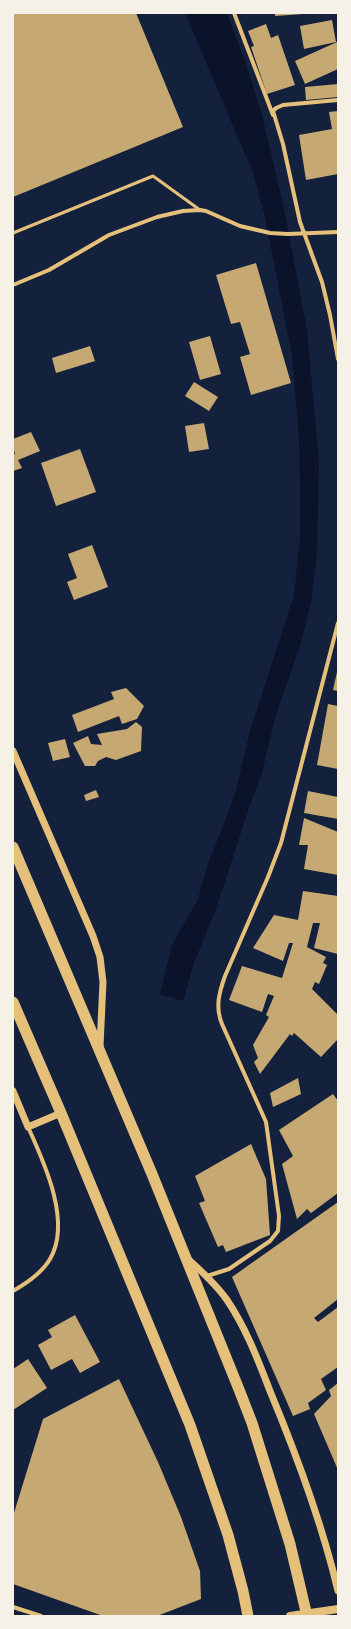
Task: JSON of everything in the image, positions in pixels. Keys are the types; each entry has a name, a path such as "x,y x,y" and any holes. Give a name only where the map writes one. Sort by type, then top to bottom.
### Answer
{"highway":[{"path":"13,847 186,1257 252,1423 290,1544 307,1615"},
{"path":"13,1002 61,1113 190,1425 228,1535 243,1590 248,1616"}],"main road":[{"path":"290,1616 307,1615 338,1609"}],"street":[{"path":"234,13 273,113 281,138 298,212 322,282 337,348 338,359"},
{"path":"273,113 276,108 283,105 338,100"},
{"path":"13,285 49,270 97,241 125,228 172,214 200,210 212,213 252,230 266,232 288,234 338,232"},
{"path":"208,1276 229,1269 248,1257 270,1241 277,1234 280,1227 266,1122 222,1024 217,1007 220,992 231,961 265,885 281,843 338,623"},
{"path":"13,751 96,943 100,957 103,982 99,1050"},
{"path":"13,1091 41,1155 50,1182 57,1213 58,1230 55,1246 50,1259 36,1275 13,1292"},
{"path":"28,1127 61,1113"},
{"path":"186,1257 208,1276 236,1313 258,1360 294,1449 326,1547 338,1591"},
{"path":"13,1607 40,1616"}],"lane":[{"path":"13,233 153,176 200,210"}],"water":[{"path":"185,13 227,13 246,64 262,115 284,208 307,330 319,462 317,555 311,602 300,646 275,718 262,773 216,909 194,963 183,1001 160,994 172,945 198,899 208,863 236,790 250,731 293,598 300,537 299,438 292,355 264,213 253,173"}],"building":[{"path":"13,13 136,13 183,127 13,197"},
{"path":"275,13 303,13 303,14 275,16"},
{"path":"332,20 336,42 304,49 300,26"},
{"path":"266,24 271,38 278,35 295,85 267,94 251,47 254,46 248,31"},
{"path":"337,42 338,69 305,84 295,61"},
{"path":"338,84 338,97 306,100 305,87"},
{"path":"338,111 338,174 306,180 299,135 332,129 329,112"},
{"path":"256,263 291,383 251,395 240,357 250,354 240,322 231,324 216,275"},
{"path":"210,336 221,374 200,380 189,342"},
{"path":"90,346 95,361 56,373 52,358"},
{"path":"194,382 218,397 209,411 185,396"},
{"path":"204,423 209,449 189,452 185,426"},
{"path":"31,432 40,451 18,460 22,468 13,471 13,455 15,454 13,439"},
{"path":"80,449 96,492 56,506 41,463"},
{"path":"92,545 108,587 74,600 67,582 77,578 68,554"},
{"path":"338,672 338,691 333,690"},
{"path":"126,688 144,706 137,719 122,724 119,716 78,732 72,715 114,699 111,692"},
{"path":"328,704 338,706 338,769 317,765"},
{"path":"136,722 142,727 141,751 116,760 106,757 98,761 95,766 85,766 73,743 88,736 91,744 102,745 97,734 127,729"},
{"path":"65,739 70,757 53,761 48,743"},
{"path":"96,790 99,797 86,801 84,795"},
{"path":"308,791 338,797 338,819 304,813"},
{"path":"304,818 338,832 338,875 304,869 308,845 299,845"},
{"path":"303,891 338,896 338,954 314,948 320,923 313,923 307,947 326,957 323,963 327,965 319,984 315,982 312,989 338,1015 338,1039 321,1057 294,1033 292,1036 290,1034 260,1074 254,1062 258,1058 253,1045 269,1017 266,1015 274,996 268,994 262,1012 229,1000 242,966 282,978 293,943 289,943 283,961 253,948 274,915 298,920"},
{"path":"298,1078 301,1094 273,1107 270,1093"},
{"path":"333,1094 338,1101 338,1193 311,1213 307,1209 297,1219 282,1164 293,1156 279,1130"},
{"path":"251,1144 266,1179 270,1235 226,1252 223,1245 218,1247 199,1203 205,1201 195,1176"},
{"path":"338,1202 338,1299 314,1318 318,1322 338,1307 338,1367 321,1379 326,1390 308,1403 310,1409 293,1416 232,1277"},
{"path":"75,1315 100,1362 80,1373 72,1359 51,1370 38,1345 52,1337 48,1330"},
{"path":"28,1359 47,1388 13,1410 13,1369"},
{"path":"119,1379 158,1462 181,1517 200,1571 201,1599 157,1616 103,1616 13,1584 13,1516 43,1419"},
{"path":"338,1383 338,1470 314,1414 331,1396 329,1390"}]}
